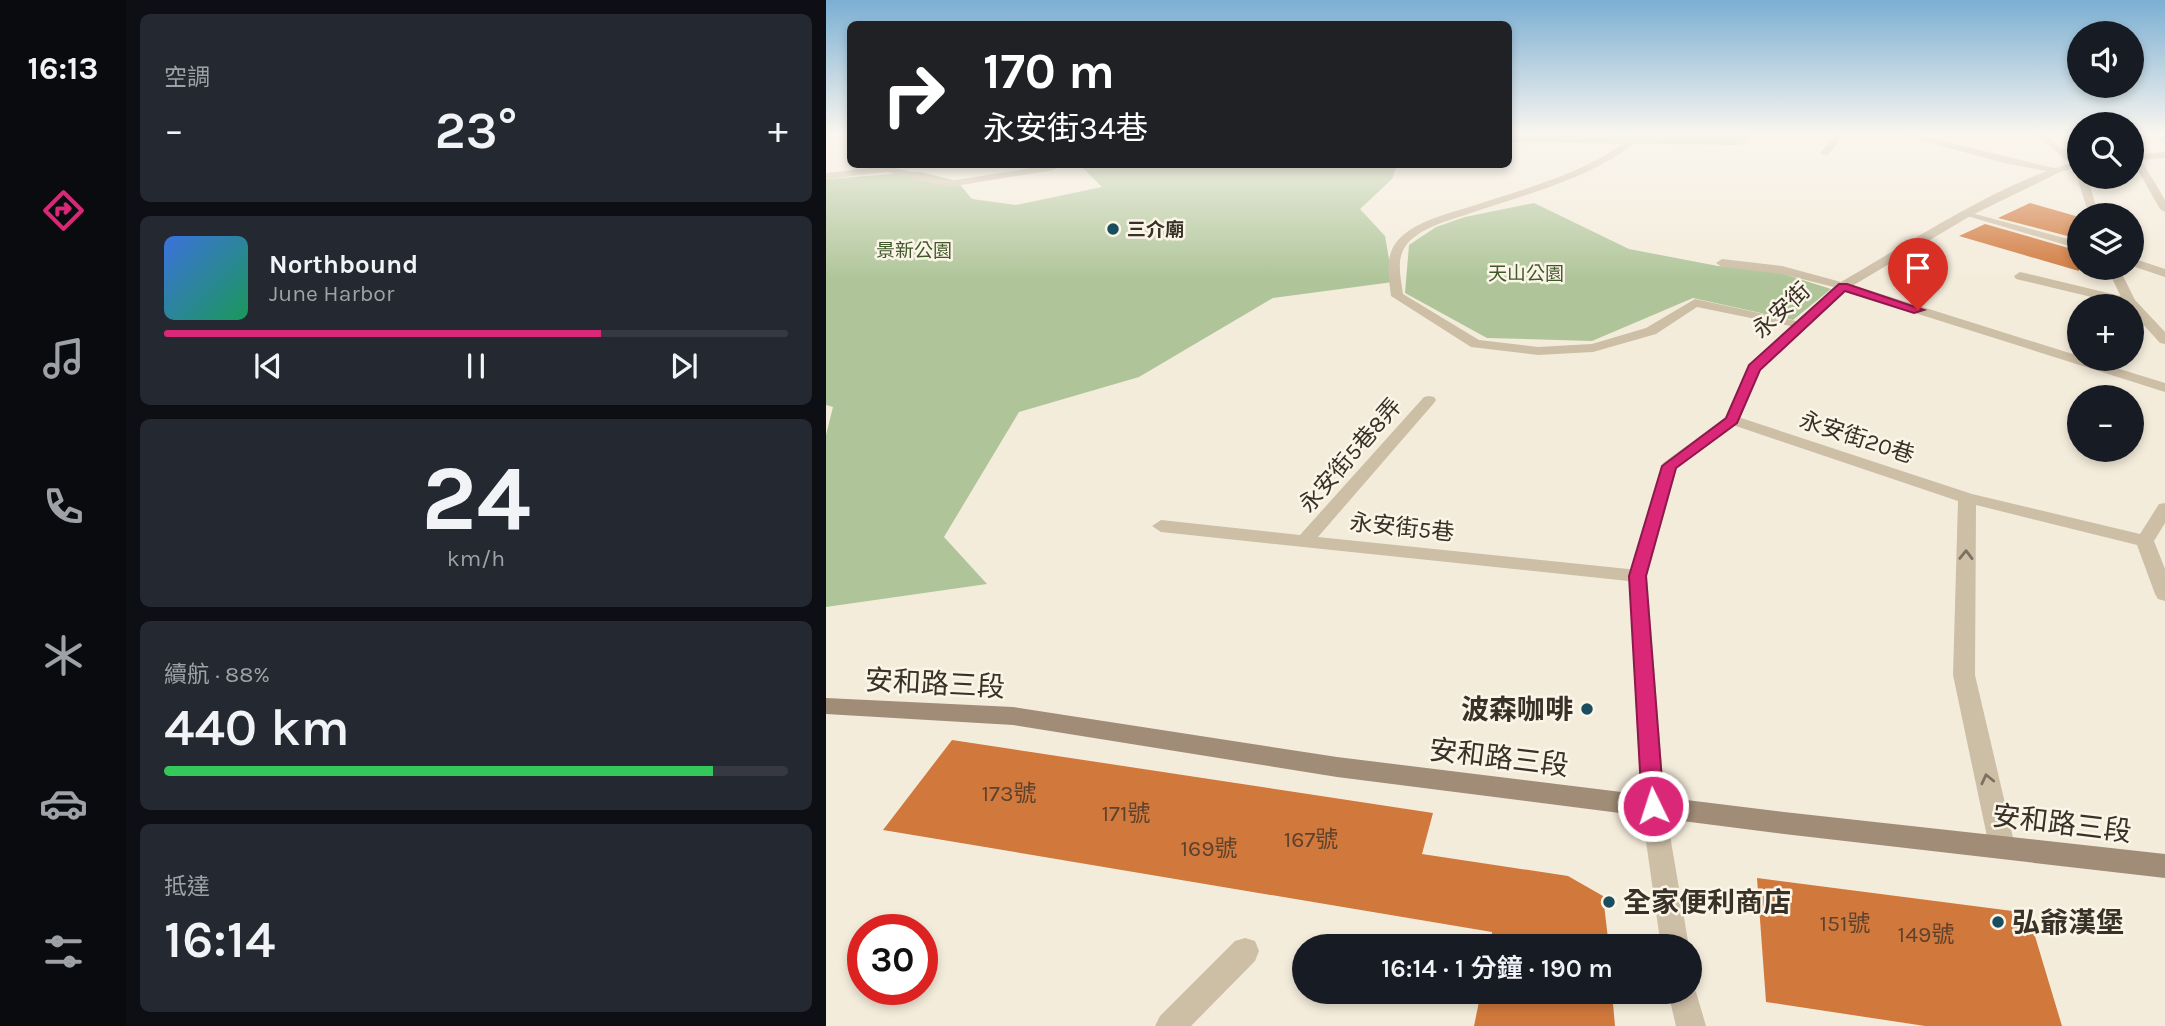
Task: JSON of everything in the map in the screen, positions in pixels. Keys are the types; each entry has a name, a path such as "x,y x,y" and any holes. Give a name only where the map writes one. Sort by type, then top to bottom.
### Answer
{"main road":[{"name":"安和路三段","path":"826,706 1013,716 1337,767 2165,866"}],"street":[{"path":"1544,183 1429,225 1401,244 1393,267 1397,296 1476,344 1538,351 1593,348 1651,331 1695,303 1800,326"},
{"name":"永安街","path":"1732,420 1754,368 1843,286 1968,214 2031,183"},
{"path":"2149,183 2165,209"},
{"path":"1968,214 2067,243"},
{"path":"1722,263 1782,270 1843,286 2165,388"},
{"path":"2144,266 2165,273"},
{"path":"2020,276 2095,294"},
{"path":"2144,318 2165,340"},
{"name":"永安街5巷8弄","path":"1304,541 1429,400"},
{"path":"1673,934 1653,806 1638,576 1669,466 1732,420"},
{"name":"永安街20巷","path":"1732,420 1967,498 2145,541"},
{"path":"1967,498 1964,675 2002,846"},
{"path":"2165,508 2145,541 2165,594"},
{"name":"永安街5巷","path":"1161,526 1638,576"},
{"path":"1170,1026 1245,951"},
{"path":"1685,1004 1691,1026"}],"green space":[{"name":"景新公園","path":"826,183 959,183 972,199 1016,205 1102,187 1098,183 1388,183 1360,209 1385,236 1393,282 1273,298 1139,377 1019,412 944,537 987,584 826,607 826,435 833,407 826,405"},
{"name":"天山公園","path":"1534,203 1629,249 1718,266 1765,268 1831,289 1793,320 1693,298 1592,341 1487,338 1405,293 1409,245 1436,227 1465,217"}],"building":[{"path":"2030,203 2067,214 2067,236 1998,218"},
{"path":"1985,224 2067,248 2067,268 1959,236"},
{"path":"952,740 1433,813 1422,854 1568,876 1603,896 1607,934 1492,934 883,830"},
{"path":"1757,878 2028,913 2062,1026 1925,1026 1766,1002"},
{"path":"1479,1004 1613,1004 1615,1026 1474,1026"}],"place":[{"name":"三介廟","path":"1113,229"},
{"name":"波森咖啡","path":"1587,709"},
{"name":"全家便利商店","path":"1609,902"},
{"name":"弘爺漢堡","path":"1998,922"}],"route":[{"path":"1653,806 1638,576 1669,466 1732,420 1754,368 1843,286 1918,310"}]}
